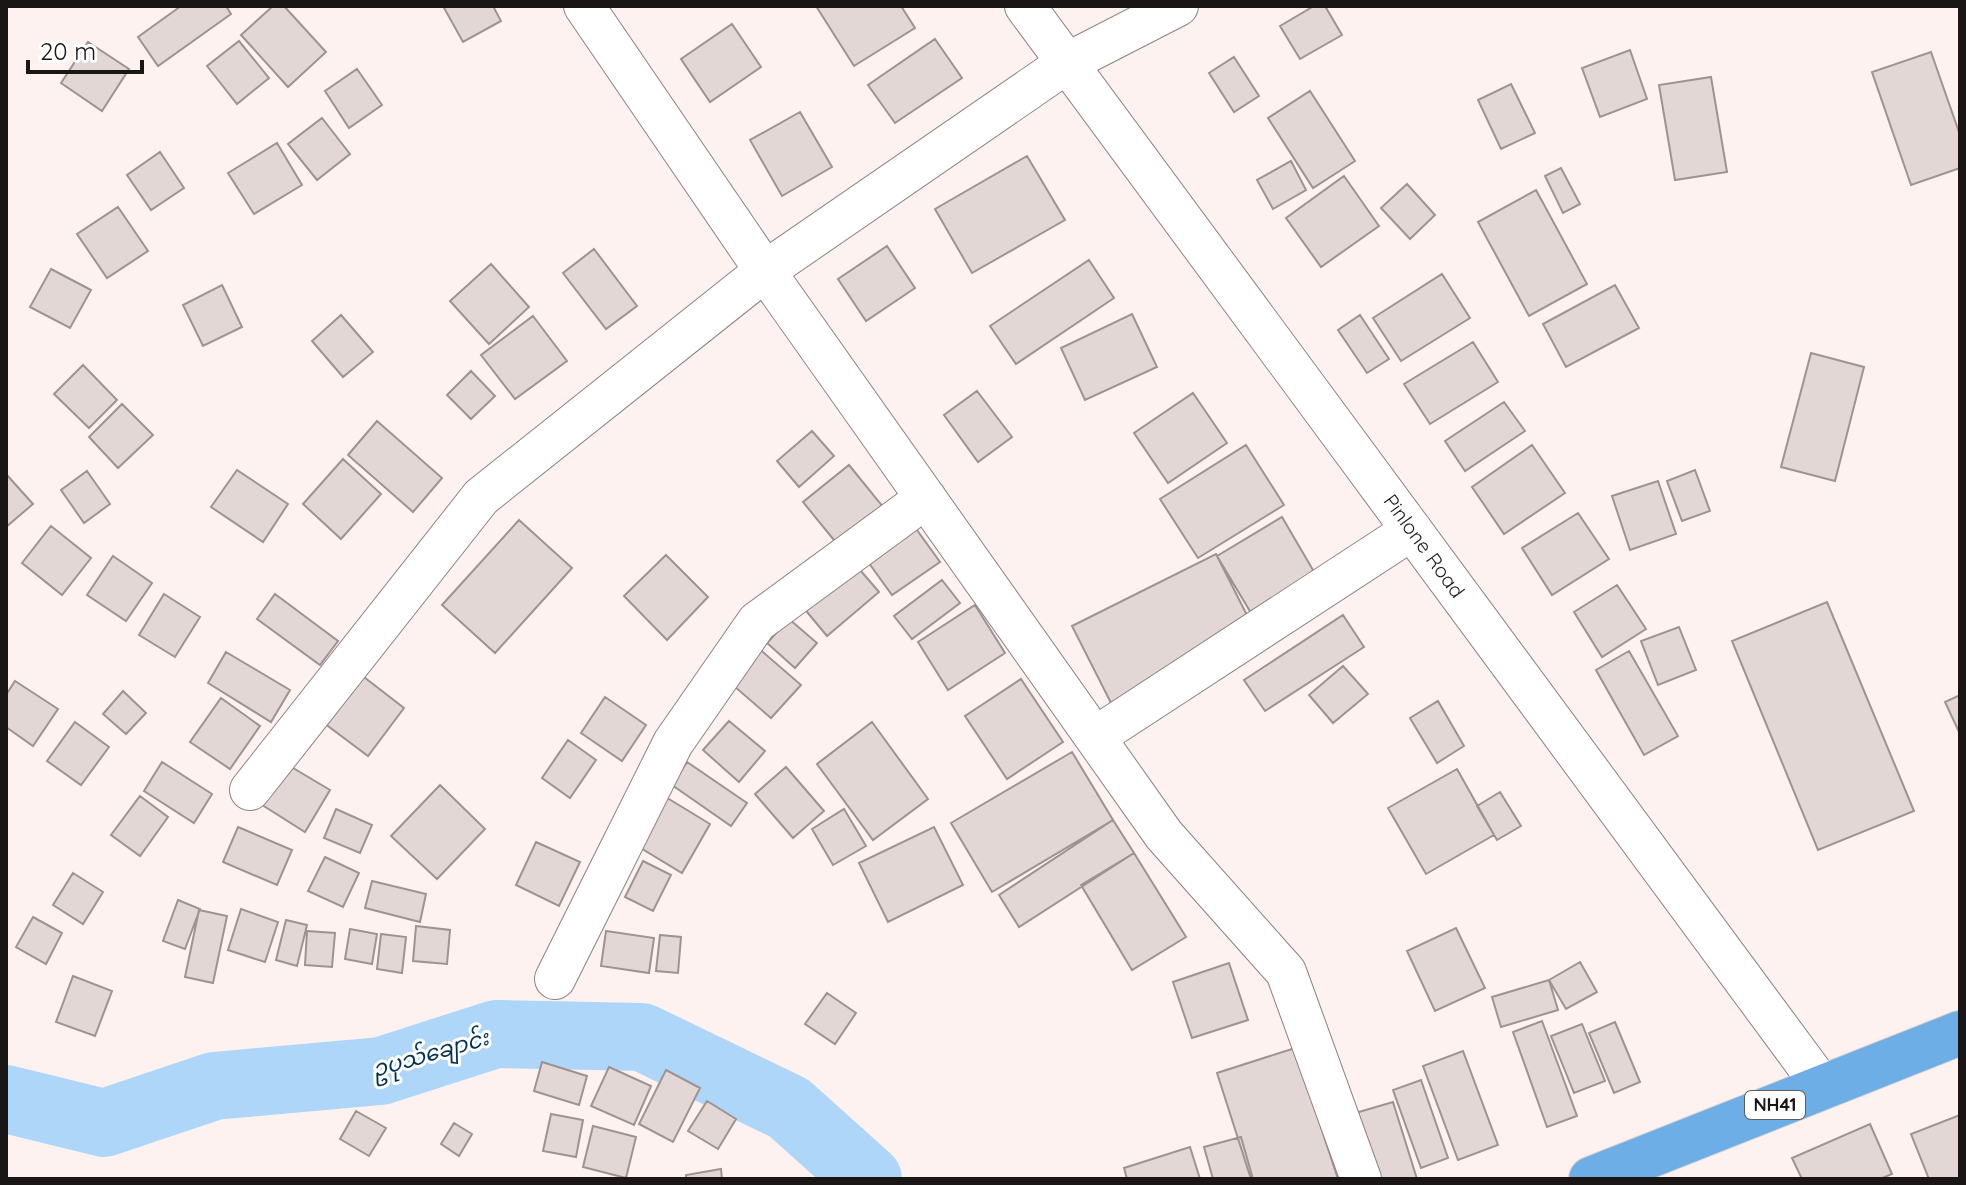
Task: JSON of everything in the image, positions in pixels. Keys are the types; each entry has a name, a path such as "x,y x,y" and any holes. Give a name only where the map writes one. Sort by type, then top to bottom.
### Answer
{"highway":[{"name":"NH41","path":"1591,1179 1960,1033"}],"street":[{"path":"584,6 765,271 1164,835 1286,972 1361,1179"},
{"name":"Pinlone Road","path":"1025,6 1822,1086"},
{"path":"250,790 481,497 765,271 1067,63 1178,6"},
{"path":"555,979 673,743 757,622 926,498"},
{"path":"1095,737 1412,530"}],"building":[{"path":"181,6 226,6 231,14 158,66 138,37"},
{"path":"273,6 284,6 326,52 288,87 241,35"},
{"path":"443,6 493,6 501,21 463,42"},
{"path":"816,6 901,6 915,28 854,66"},
{"path":"1314,6 1325,6 1342,35 1300,59 1280,26"},
{"path":"732,24 761,67 710,102 681,59"},
{"path":"935,39 962,78 895,123 868,85"},
{"path":"239,41 269,78 237,104 207,66"},
{"path":"88,42 129,69 102,111 61,83"},
{"path":"1630,50 1647,99 1600,117 1582,68"},
{"path":"1931,52 1960,135 1960,168 1911,185 1872,72"},
{"path":"1234,57 1259,96 1234,112 1209,73"},
{"path":"357,69 382,105 349,128 325,91"},
{"path":"1711,77 1727,172 1675,180 1659,85"},
{"path":"1511,84 1535,133 1501,149 1478,100"},
{"path":"1310,91 1355,161 1313,188 1268,118"},
{"path":"800,112 832,167 782,196 750,140"},
{"path":"322,118 350,154 317,180 288,144"},
{"path":"277,143 302,185 254,214 228,173"},
{"path":"160,152 184,188 151,210 127,175"},
{"path":"1027,156 1065,220 972,273 935,209"},
{"path":"1291,161 1306,190 1273,209 1257,180"},
{"path":"1561,168 1580,204 1563,213 1545,176"},
{"path":"1344,176 1379,226 1321,267 1286,218"},
{"path":"1407,184 1435,215 1410,239 1381,208"},
{"path":"1536,190 1587,284 1529,316 1478,222"},
{"path":"118,207 148,251 107,278 77,234"},
{"path":"887,246 915,288 866,321 838,279"},
{"path":"594,249 637,306 606,329 563,273"},
{"path":"1089,260 1114,298 1016,364 990,326"},
{"path":"491,264 529,307 489,344 450,301"},
{"path":"51,269 91,290 70,328 30,307"},
{"path":"1442,274 1470,318 1401,361 1373,318"},
{"path":"222,285 242,327 203,346 183,305"},
{"path":"1615,285 1639,328 1566,367 1543,324"},
{"path":"1132,314 1157,367 1085,400 1061,348"},
{"path":"341,315 373,352 343,377 312,341"},
{"path":"1360,315 1389,359 1367,373 1338,330"},
{"path":"533,316 567,361 515,399 481,355"},
{"path":"1473,342 1498,382 1430,424 1404,384"},
{"path":"1811,353 1864,367 1835,481 1781,467"},
{"path":"83,365 117,400 89,428 54,394"},
{"path":"471,371 495,396 471,419 447,395"},
{"path":"977,391 1012,437 978,462 944,415"},
{"path":"1193,393 1227,443 1168,483 1134,433"},
{"path":"1504,402 1525,431 1465,471 1445,441"},
{"path":"122,404 153,435 118,468 89,437"},
{"path":"377,421 442,478 413,512 348,455"},
{"path":"812,431 834,456 799,487 777,461"},
{"path":"1246,445 1284,505 1198,558 1160,499"},
{"path":"1532,445 1565,493 1504,534 1472,487"},
{"path":"343,459 381,494 341,539 303,504"},
{"path":"849,465 884,508 838,545 803,502"},
{"path":"237,470 288,504 263,542 211,507"},
{"path":"1695,470 1710,511 1682,521 1667,481"},
{"path":"87,471 110,504 84,523 61,490"},
{"path":"6,474 33,504 6,527"},
{"path":"1658,481 1676,534 1630,550 1612,496"},
{"path":"1578,513 1609,559 1552,595 1522,548"},
{"path":"1282,517 1327,594 1263,633 1217,556"},
{"path":"909,519 940,562 892,595 861,552"},
{"path":"519,520 572,568 495,653 442,605"},
{"path":"51,526 91,558 62,595 22,563"},
{"path":"1216,554 1255,631 1111,703 1072,626"},
{"path":"666,555 708,597 667,640 624,596"},
{"path":"113,556 152,583 126,621 87,595"},
{"path":"848,556 879,592 827,636 797,600"},
{"path":"942,580 960,603 912,639 894,616"},
{"path":"1617,585 1646,629 1602,657 1574,612"},
{"path":"164,594 200,617 175,657 139,635"},
{"path":"275,594 338,641 320,665 257,619"},
{"path":"1827,602 1914,811 1818,850 1732,641"},
{"path":"975,605 1005,653 948,690 918,642"},
{"path":"1343,615 1364,647 1265,711 1244,680"},
{"path":"789,619 817,643 795,668 767,643"},
{"path":"1679,627 1696,670 1658,685 1641,641"},
{"path":"756,646 801,685 771,718 727,680"},
{"path":"1629,651 1678,736 1644,755 1596,670"},
{"path":"226,652 290,690 271,722 208,683"},
{"path":"1343,666 1368,694 1333,723 1309,695"},
{"path":"360,674 404,708 368,756 324,723"},
{"path":"1021,679 1063,742 1007,779 965,716"},
{"path":"15,681 58,709 33,746 6,727 6,695"},
{"path":"123,691 146,713 126,734 103,714"},
{"path":"1960,695 1960,734 1945,702"},
{"path":"605,697 646,725 622,761 581,733"},
{"path":"221,698 260,726 230,769 190,742"},
{"path":"1438,701 1464,746 1437,763 1410,718"},
{"path":"729,721 765,751 739,782 703,750"},
{"path":"75,722 109,747 81,785 47,761"},
{"path":"872,722 928,799 873,840 817,764"},
{"path":"568,740 596,760 570,798 542,778"},
{"path":"1072,752 1113,820 992,892 951,823"},
{"path":"162,762 212,794 194,823 144,791"},
{"path":"283,762 330,790 305,832 259,803"},
{"path":"687,762 747,803 731,826 672,785"},
{"path":"786,767 824,811 793,838 755,794"},
{"path":"1457,769 1494,835 1426,874 1388,808"},
{"path":"440,785 485,829 437,879 391,836"},
{"path":"1500,792 1521,826 1497,840 1477,806"},
{"path":"140,796 168,817 140,856 111,835"},
{"path":"664,796 710,824 682,873 634,844"},
{"path":"336,809 372,825 360,853 324,838"},
{"path":"844,809 866,846 833,865 812,829"},
{"path":"1113,820 1134,853 1019,927 999,895"},
{"path":"238,827 292,850 277,885 223,862"},
{"path":"934,827 963,885 888,922 859,863"},
{"path":"536,842 580,862 559,906 516,885"},
{"path":"1134,853 1186,937 1132,970 1081,885"},
{"path":"325,857 359,873 343,907 308,891"},
{"path":"643,861 671,875 653,911 625,897"},
{"path":"73,873 103,892 83,924 53,905"},
{"path":"372,881 426,894 420,922 365,908"},
{"path":"178,900 200,909 185,949 163,941"},
{"path":"241,909 278,922 265,962 228,950"},
{"path":"199,910 227,916 213,983 185,977"},
{"path":"33,917 62,933 46,964 16,947"},
{"path":"286,920 307,925 297,966 276,960"},
{"path":"416,926 450,930 447,964 413,961"},
{"path":"1456,928 1485,988 1435,1011 1407,951"},
{"path":"350,929 377,934 372,964 345,959"},
{"path":"307,931 335,933 332,967 305,965"},
{"path":"606,931 654,938 649,973 601,966"},
{"path":"381,934 406,937 402,973 377,969"},
{"path":"660,935 681,937 678,973 656,971"},
{"path":"1580,962 1597,992 1566,1009 1549,980"},
{"path":"1229,963 1248,1020 1192,1038 1173,982"},
{"path":"73,976 112,991 95,1036 56,1022"},
{"path":"1549,980 1558,1010 1501,1027 1492,997"},
{"path":"827,993 856,1013 835,1044 805,1024"},
{"path":"1542,1021 1577,1116 1547,1127 1513,1032"},
{"path":"1615,1022 1640,1082 1614,1093 1589,1033"},
{"path":"1582,1024 1605,1081 1574,1093 1551,1036"},
{"path":"1295,1048 1338,1179 1251,1179 1217,1073"},
{"path":"1463,1051 1498,1145 1458,1160 1423,1066"},
{"path":"542,1062 587,1076 579,1105 534,1091"},
{"path":"609,1067 651,1086 634,1125 591,1106"},
{"path":"666,1070 700,1088 673,1142 639,1124"},
{"path":"1421,1080 1448,1158 1421,1168 1393,1090"},
{"path":"707,1101 736,1119 718,1149 688,1131"},
{"path":"1393,1102 1417,1179 1372,1179 1352,1114"},
{"path":"356,1111 386,1128 369,1156 340,1139"},
{"path":"551,1114 583,1120 576,1157 543,1151"},
{"path":"1960,1115 1960,1179 1929,1179 1911,1134"},
{"path":"454,1123 472,1134 459,1156 441,1144"},
{"path":"1870,1124 1892,1174 1880,1179 1802,1179 1792,1158"},
{"path":"593,1126 636,1137 626,1178 583,1167"},
{"path":"1241,1137 1253,1179 1213,1179 1204,1147"},
{"path":"1190,1147 1200,1179 1127,1179 1124,1168"},
{"path":"721,1169 722,1179 686,1179 686,1175"}],"waterway":[{"name":"ဥပုသ်ချောင်း","path":"6,1099 104,1123 214,1086 381,1071 496,1034 642,1037 789,1108 868,1179"}]}
